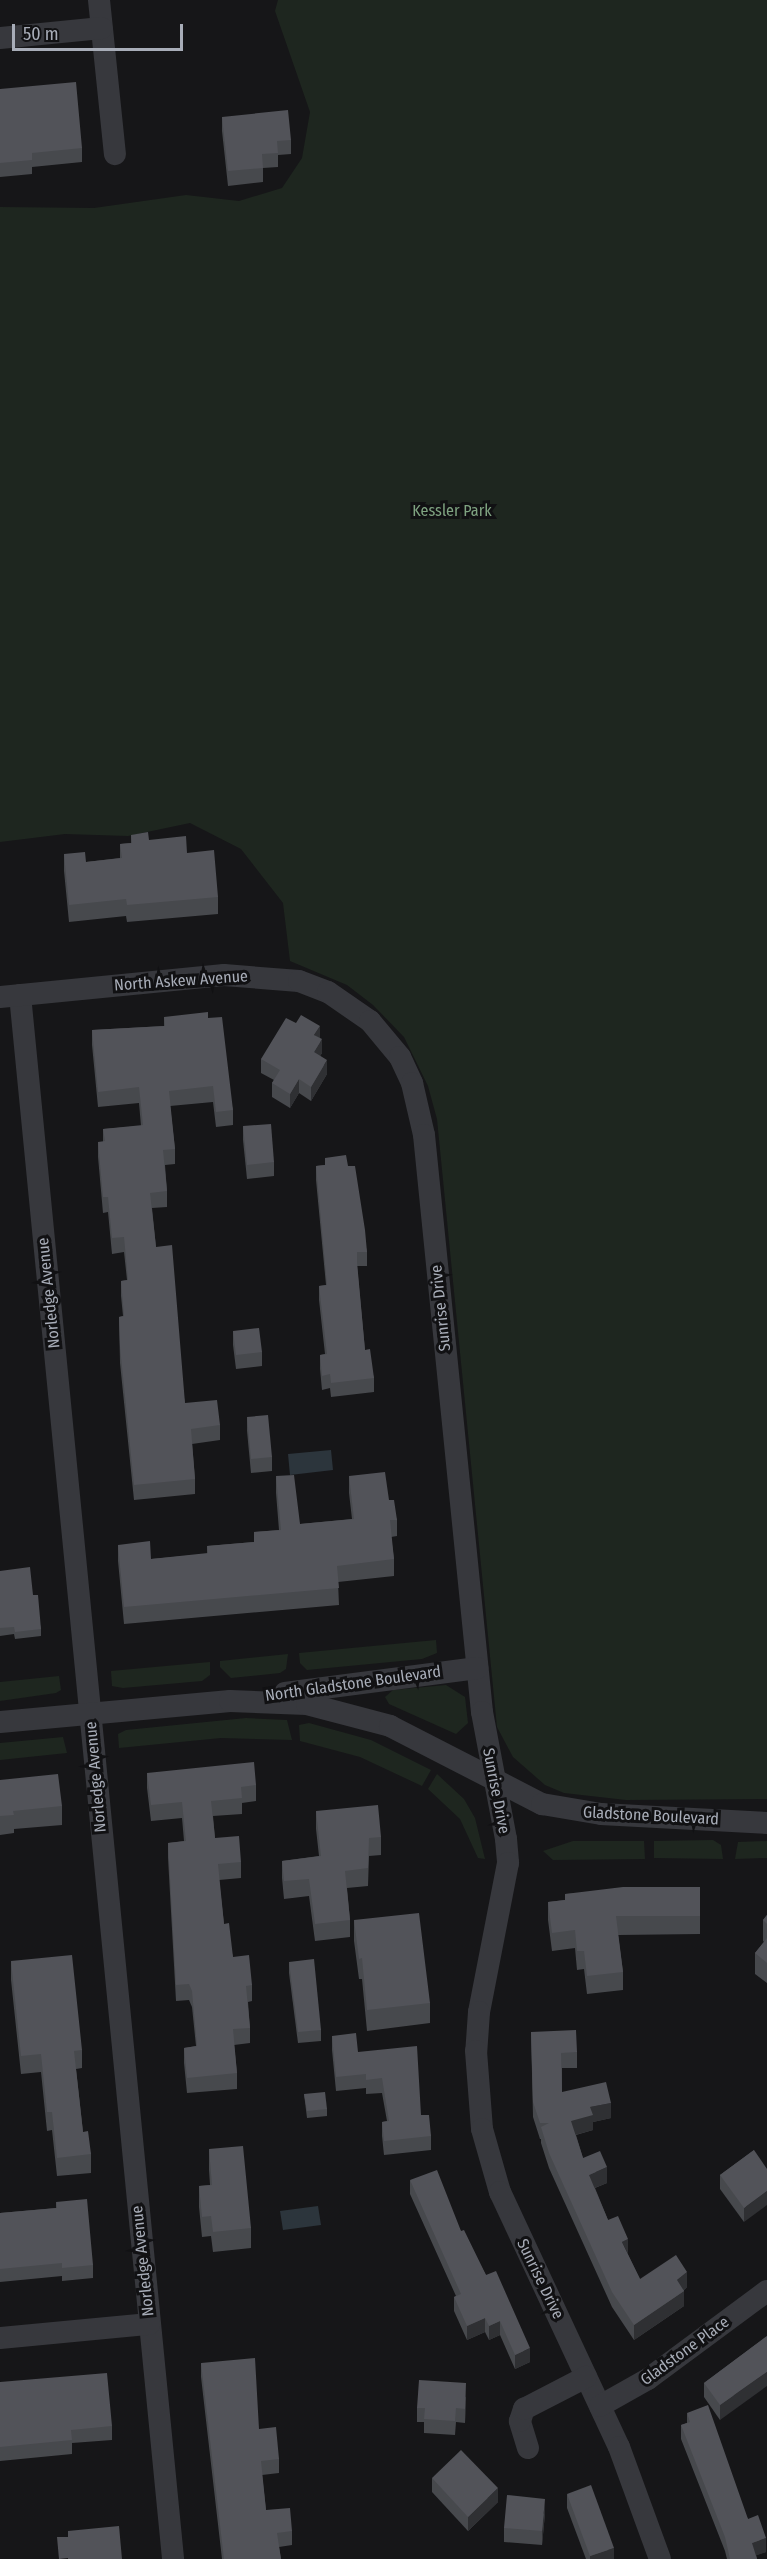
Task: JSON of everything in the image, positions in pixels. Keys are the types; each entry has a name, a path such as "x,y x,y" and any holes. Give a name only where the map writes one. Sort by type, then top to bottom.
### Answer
{"street":[{"path":"99,0 115,154"},
{"path":"0,38 102,28"},
{"name":"North Askew Avenue","path":"10,996 192,978 261,976 299,981 354,1009"},
{"name":"Norledge Avenue","path":"10,996 90,1713 173,2559"},
{"name":"Sunrise Drive","path":"354,1009 384,1036 400,1057 420,1110 477,1668 492,1781 508,1863 478,2012 477,2083 482,2129 509,2212 600,2406 660,2559"},
{"name":"North Gladstone Boulevard","path":"0,1722 230,1701 477,1668"},
{"name":"North Gladstone Boulevard","path":"230,1701 298,1703 350,1713 390,1726 440,1752"},
{"name":"Gladstone Boulevard","path":"440,1752 492,1781 542,1804 573,1812 767,1823"},
{"name":"Gladstone Place","path":"600,2406 648,2379 767,2291"},
{"path":"0,2338 149,2324"},
{"path":"528,2448 519,2421 524,2409 586,2377"}],"green space":[{"name":"Kessler Park","path":"278,0 767,0 767,1799 626,1800 564,1793 545,1785 513,1757 497,1727 437,1119 428,1086 404,1037 373,1005 347,985 290,961 283,903 241,849 190,823 128,836 65,834 0,842 0,207 94,208 186,195 239,201 282,188 302,158 310,112 275,11"},
{"path":"436,1640 437,1653 422,1659 307,1670 300,1663 299,1653"},
{"path":"288,1654 286,1669 280,1673 231,1678 220,1667 220,1661"},
{"path":"210,1662 210,1675 202,1681 123,1688 112,1686 111,1671"},
{"path":"59,1676 61,1690 56,1693 0,1701 0,1682"},
{"path":"446,1685 465,1697 468,1723 456,1734 389,1704 385,1697 393,1690"},
{"path":"246,1718 287,1720 292,1740 221,1738 119,1748 118,1734 126,1730"},
{"path":"309,1723 371,1740 431,1770 422,1786 360,1757 300,1741 299,1725"},
{"path":"63,1737 67,1753 0,1760 0,1743"},
{"path":"437,1774 464,1799 475,1818 485,1859 478,1858 460,1819 428,1789"},
{"path":"713,1840 721,1845 723,1859 654,1858 654,1841"},
{"path":"573,1841 644,1841 645,1859 553,1860 543,1851"},
{"path":"767,1841 767,1858 735,1859 738,1842"}],"shaded area":[{"path":"331,1450 333,1470 290,1475 288,1454"},
{"path":"318,2206 321,2225 283,2230 280,2211"}],"building":[{"path":"76,82 82,148 32,153 32,160 0,163 0,89"},
{"path":"288,110 291,140 277,141 278,153 262,154 263,168 228,171 222,117"},
{"path":"148,832 149,840 186,836 187,853 214,850 218,897 127,905 126,899 69,905 64,854 85,852 86,862 122,858 120,844 132,843 131,835"},
{"path":"208,1012 208,1018 222,1017 233,1110 216,1112 213,1086 169,1091 175,1149 163,1150 167,1191 150,1193 156,1247 172,1245 185,1403 217,1400 220,1425 191,1429 195,1479 134,1485 120,1347 119,1317 124,1316 121,1281 128,1280 124,1237 112,1238 108,1197 103,1197 98,1142 105,1141 103,1129 143,1125 139,1087 98,1092 92,1030 165,1026 164,1017"},
{"path":"301,1015 320,1026 314,1035 322,1039 314,1052 327,1060 311,1087 299,1079 290,1094 272,1083 280,1070 261,1059 286,1018 296,1023"},
{"path":"271,1124 274,1162 247,1165 243,1126"},
{"path":"346,1155 348,1166 355,1166 365,1230 367,1252 357,1252 357,1262 365,1350 370,1349 374,1378 331,1383 330,1374 322,1376 320,1355 327,1354 319,1286 327,1285 316,1166 325,1165 325,1158"},
{"path":"259,1328 262,1352 236,1355 233,1331"},
{"path":"268,1415 272,1457 251,1459 247,1417"},
{"path":"385,1472 389,1500 394,1500 397,1520 390,1520 394,1559 337,1566 339,1588 124,1607 118,1545 150,1541 151,1559 208,1553 207,1546 254,1542 254,1532 281,1530 276,1476 294,1475 300,1524 354,1519 349,1476"},
{"path":"30,1567 33,1595 38,1595 41,1629 15,1632 14,1627 0,1628 0,1571"},
{"path":"254,1762 256,1785 241,1787 242,1798 211,1801 215,1838 239,1836 241,1862 218,1864 224,1924 229,1923 233,1957 249,1955 252,1985 246,1986 250,2028 233,2029 237,2073 187,2078 184,2048 197,2046 192,1991 189,1984 176,1985 168,1843 186,1841 182,1802 151,1805 147,1773"},
{"path":"58,1774 62,1806 13,1811 14,1815 0,1816 0,1780"},
{"path":"378,1805 381,1837 369,1838 368,1868 345,1871 350,1920 315,1924 309,1879 284,1881 282,1861 321,1856 316,1811"},
{"path":"623,1887 700,1887 700,1916 616,1916 623,1972 587,1976 584,1951 577,1951 575,1930 552,1933 548,1902 565,1900 565,1894"},
{"path":"419,1913 430,2003 367,2010 362,1958 359,1959 354,1920"},
{"path":"767,1938 767,1963 755,1953"},
{"path":"72,1955 82,2050 74,2051 83,2132 88,2131 91,2154 57,2158 52,2112 47,2112 41,2054 21,2056 11,1961"},
{"path":"314,1959 321,2030 298,2032 289,1962"},
{"path":"576,2030 577,2052 561,2053 562,2092 606,2082 611,2103 590,2107 593,2115 571,2121 583,2158 600,2151 607,2167 589,2175 608,2220 618,2216 628,2239 622,2242 640,2279 676,2255 687,2272 677,2280 684,2291 634,2325 612,2292 549,2153 541,2127 549,2123 540,2123 533,2102 531,2032"},
{"path":"356,2033 358,2052 417,2046 421,2115 429,2115 431,2136 384,2141 382,2122 389,2121 382,2078 366,2080 366,2074 336,2077 332,2036"},
{"path":"325,2092 327,2109 307,2111 304,2094"},
{"path":"243,2146 251,2228 213,2232 211,2216 202,2217 199,2186 212,2185 209,2149"},
{"path":"754,2150 767,2169 767,2191 744,2208 720,2175"},
{"path":"437,2170 461,2231 464,2230 486,2275 496,2271 530,2348 515,2355 500,2321 489,2326 485,2318 467,2326 454,2297 461,2294 410,2180"},
{"path":"87,2199 93,2265 62,2268 62,2263 0,2269 0,2213 57,2208 56,2202"},
{"path":"767,2336 767,2372 720,2405 704,2383"},
{"path":"255,2358 259,2429 276,2427 279,2459 261,2461 266,2510 290,2508 292,2531 277,2533 281,2559 224,2559 201,2363"},
{"path":"107,2373 112,2426 71,2430 72,2440 0,2447 0,2382"},
{"path":"419,2380 466,2383 465,2409 456,2408 455,2421 424,2419 425,2408 417,2408"},
{"path":"708,2405 748,2519 758,2515 766,2538 752,2543 757,2559 730,2559 725,2537 681,2425 690,2422 687,2413"},
{"path":"461,2450 498,2488 468,2517 432,2478"},
{"path":"591,2485 614,2548 590,2556 567,2494"},
{"path":"507,2495 545,2499 542,2531 504,2528"},
{"path":"119,2526 122,2559 59,2559 57,2537 68,2537 68,2531"}]}
